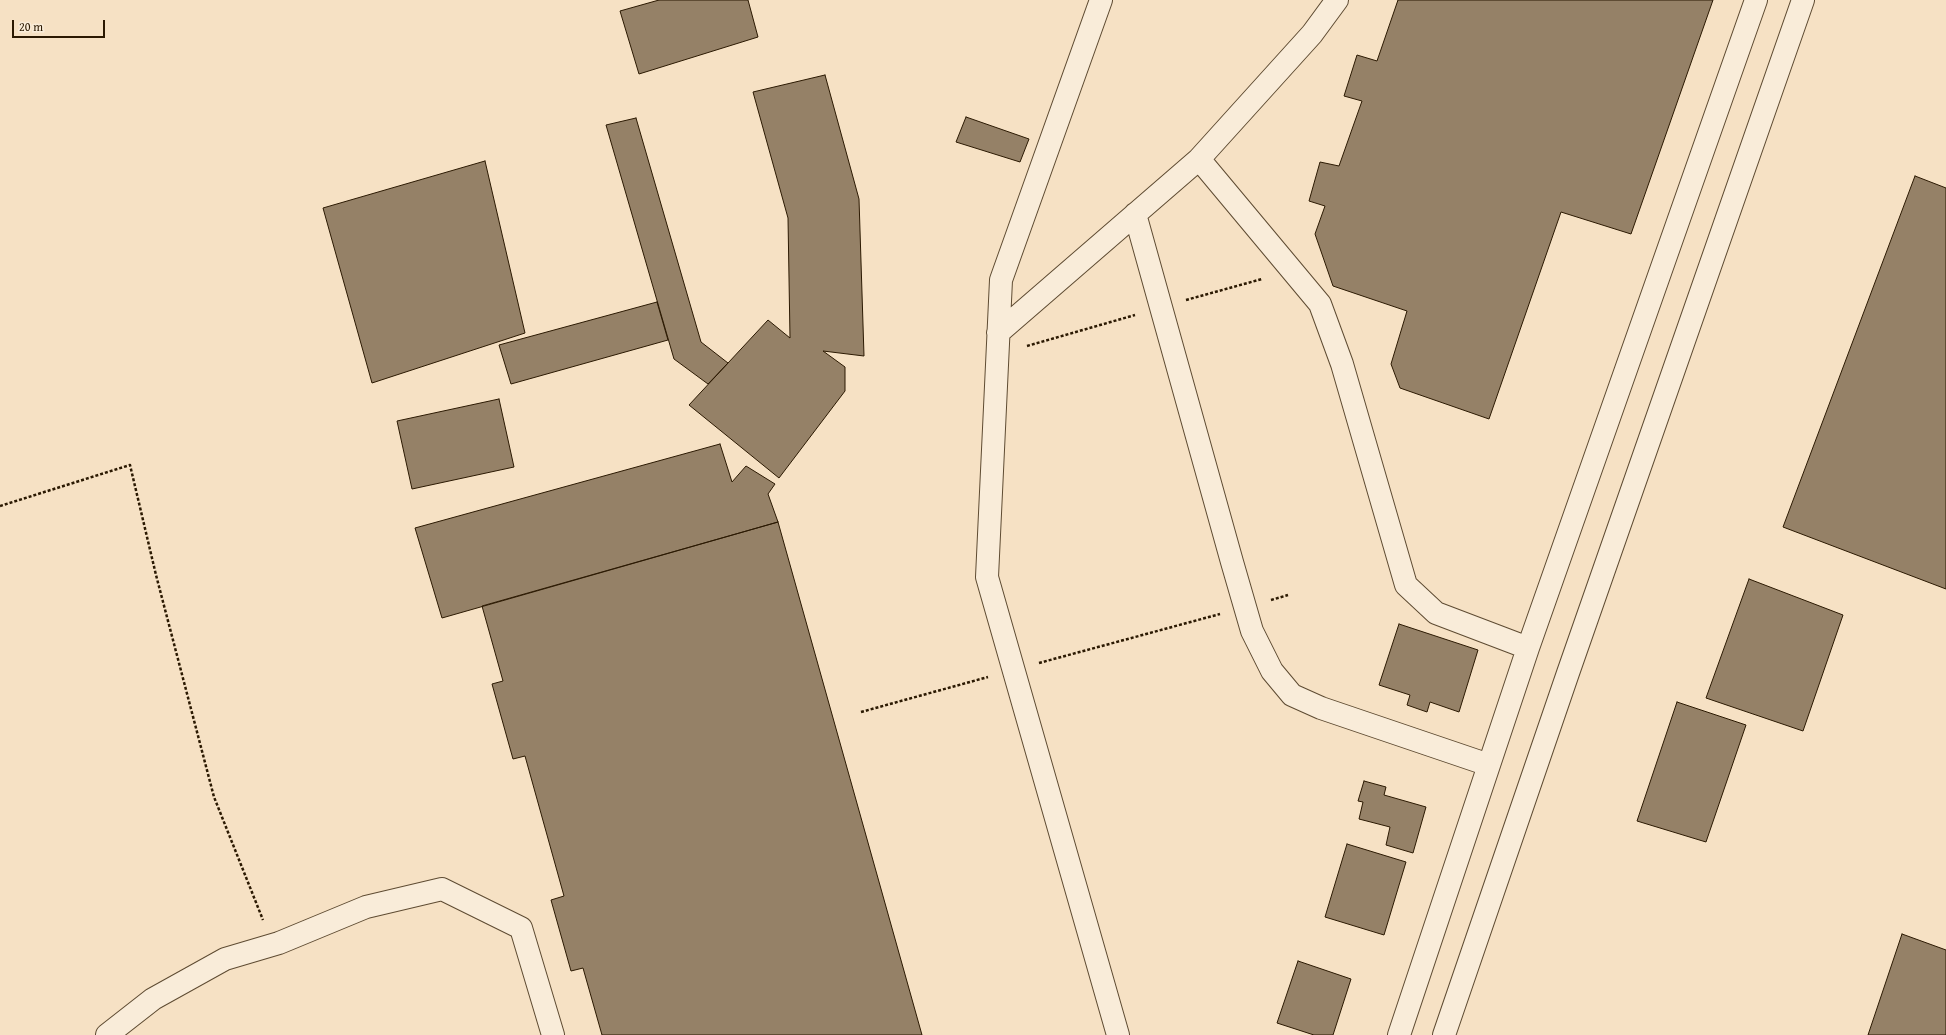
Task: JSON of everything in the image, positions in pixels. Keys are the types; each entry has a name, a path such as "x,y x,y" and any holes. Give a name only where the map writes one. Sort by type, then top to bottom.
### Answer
{"street":[{"path":"1101,0 1001,280 987,577 1118,1035"},
{"path":"998,333 1198,159 1312,34 1337,0"},
{"path":"1399,1035 1528,648 1756,0"},
{"path":"1444,1035 1557,703 1803,0"},
{"path":"1198,159 1320,304 1337,351 1406,585 1436,613 1528,648"},
{"path":"1136,214 1252,631 1272,671 1292,695 1321,708 1489,765"},
{"path":"107,1035 153,999 225,959 279,943 366,907 442,889 521,928 553,1035"}],"path":[{"path":"997,369 1022,347 1292,270"},
{"path":"0,506 130,465 156,575 214,797 260,915 279,943"},
{"path":"862,712 1288,595"}],"building":[{"path":"659,0 748,0 758,37 639,74 620,11"},
{"path":"1398,0 1713,0 1631,234 1561,212 1489,419 1400,388 1391,364 1407,311 1333,286 1315,234 1325,206 1309,201 1320,162 1339,166 1362,101 1344,96 1357,55 1377,61"},
{"path":"825,75 859,199 864,356 823,351 845,367 845,391 779,478 689,405 768,320 790,338 788,218 753,92"},
{"path":"966,117 1029,139 1020,162 956,142"},
{"path":"636,118 701,342 728,363 708,384 674,359 606,125"},
{"path":"485,161 525,333 372,383 323,208"},
{"path":"1915,176 1946,188 1946,589 1783,527"},
{"path":"657,302 668,340 511,384 499,345"},
{"path":"499,399 514,467 412,489 397,421"},
{"path":"720,444 732,482 746,466 775,484 768,494 778,522 442,618 415,528"},
{"path":"778,522 922,1035 602,1035 583,968 571,971 551,900 564,896 525,756 513,759 492,684 503,681 482,606"},
{"path":"1749,579 1843,615 1803,731 1706,698"},
{"path":"1399,624 1478,650 1459,712 1430,702 1427,712 1407,705 1410,695 1379,685"},
{"path":"1677,702 1746,725 1706,842 1637,821"},
{"path":"1364,781 1386,787 1384,795 1426,807 1413,853 1386,845 1390,827 1359,819 1363,802 1358,801"},
{"path":"1347,844 1406,862 1384,935 1325,917"},
{"path":"1902,934 1946,950 1946,1035 1868,1035"},
{"path":"1298,961 1351,979 1333,1035 1314,1035 1277,1023"}]}
